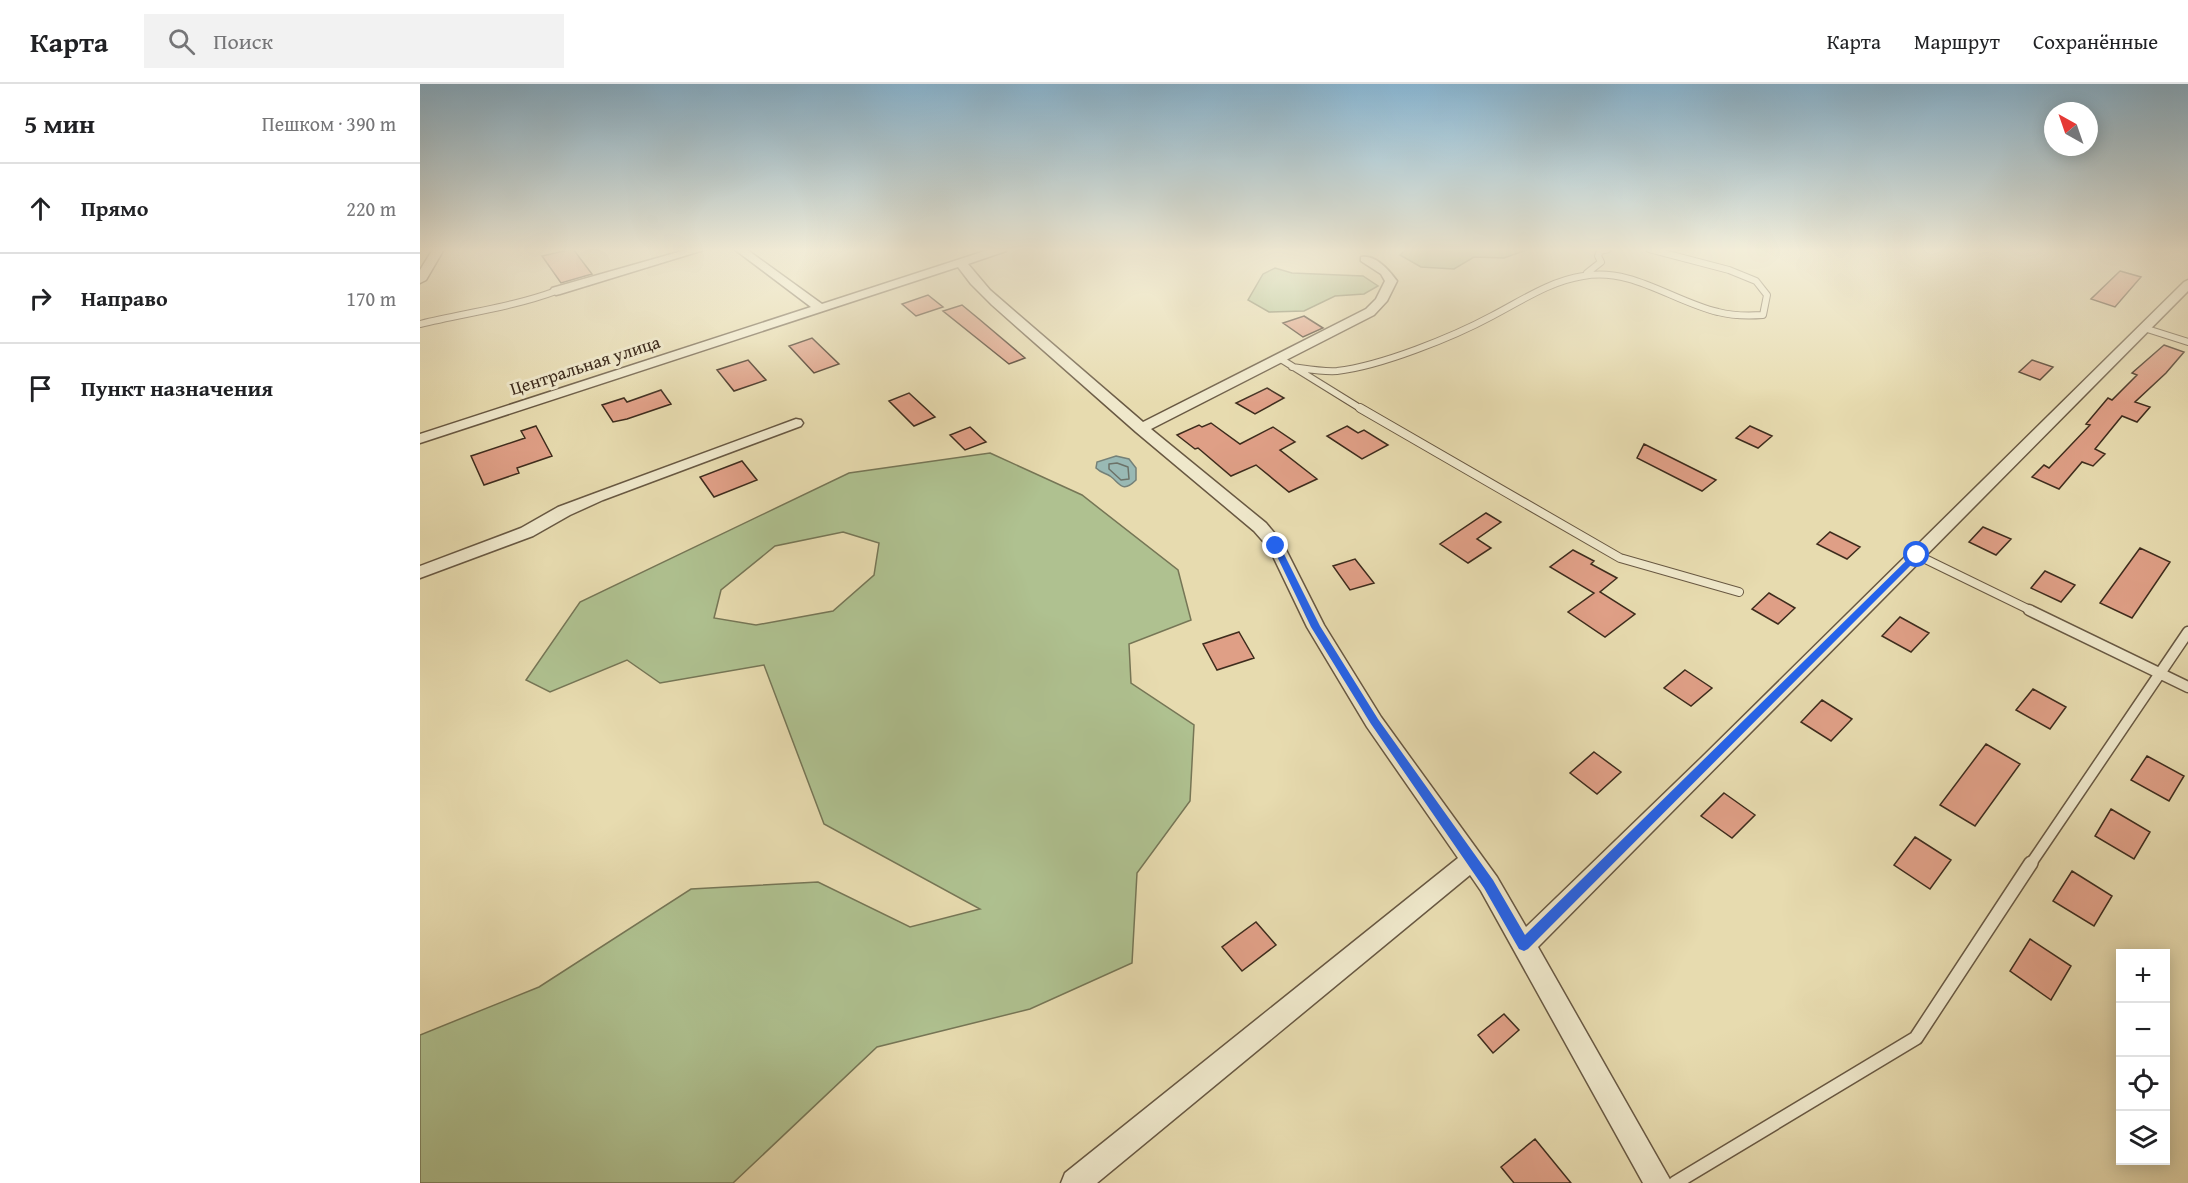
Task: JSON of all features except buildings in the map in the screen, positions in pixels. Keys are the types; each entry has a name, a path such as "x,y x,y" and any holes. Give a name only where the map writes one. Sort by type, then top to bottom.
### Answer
{"street":[{"path":"809,300 818,307"},
{"name":"Центральная улица","path":"420,439 839,300"},
{"path":"996,300 1141,429 1260,527 1276,546 1316,627 1357,693 1489,884 1658,1183"},
{"path":"1141,429 1370,312 1381,300"},
{"path":"1524,945 2172,300"},
{"path":"420,572 527,532 564,511 598,497 796,423"},
{"path":"1075,1183 1472,860"}],"lane":[{"path":"420,324 504,304 530,300"},
{"path":"1292,367 1329,372 1410,352 1449,337 1516,300"},
{"path":"1681,300 1715,312 1743,318 1763,315 1766,300"},
{"path":"2144,328 2188,342"},
{"path":"1279,358 1341,398 1415,438 1620,558 1739,592"},
{"path":"1917,555 2188,687"},
{"path":"1675,1183 1916,1038 1990,923 2188,632"}],"green space":[{"path":"1249,300 1326,300 1304,311 1269,312"},
{"path":"990,453 1082,495 1178,570 1191,620 1129,644 1131,683 1194,725 1190,801 1137,873 1132,963 1030,1009 877,1047 733,1183 420,1183 420,1035 539,987 691,889 818,882 910,927 980,909 824,824 764,665 660,683 627,660 550,692 526,680 580,602 849,473","holes":["843,532 879,543 874,575 833,611 756,625 714,618 721,590 775,546"]}],"water":[{"path":"1116,456 1129,459 1136,468 1136,480 1124,487 1096,468 1097,462"}],"route":[{"path":"1276,546 1316,627 1374,722 1489,884 1524,945 1917,555"}]}
